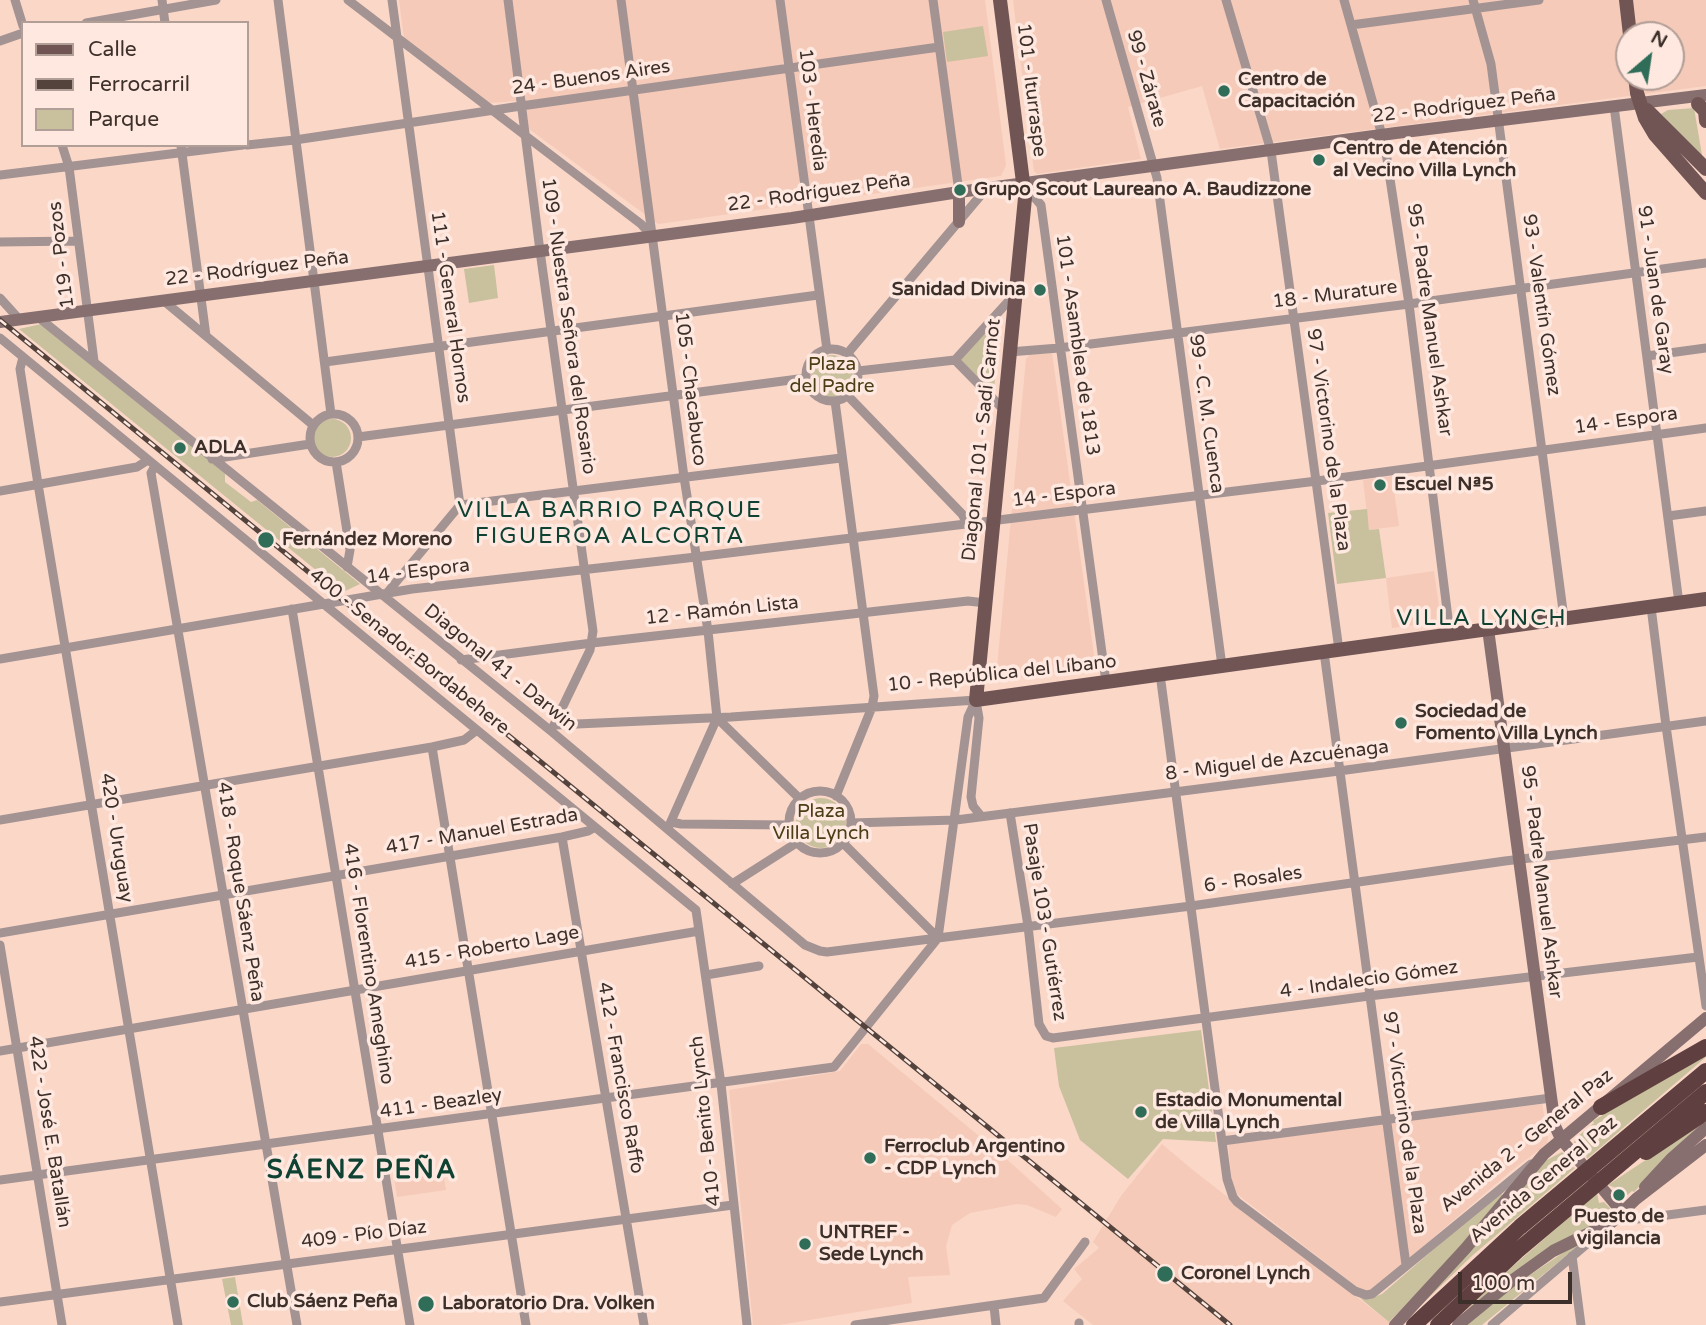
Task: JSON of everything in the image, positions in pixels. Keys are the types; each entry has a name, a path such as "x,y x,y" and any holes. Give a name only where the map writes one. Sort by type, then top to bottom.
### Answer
{"highway":[{"path":"1601,1107 1706,1047"},
{"name":"Avenida General Paz","path":"1604,1170 1706,1071"},
{"name":"Avenida General Paz","path":"1414,1325 1486,1256 1706,1092"},
{"path":"1604,1170 1667,1140 1706,1112"},
{"name":"Avenida General Paz","path":"1438,1325 1582,1185"}],"main road":[{"name":"101 - Iturraspe","path":"1000,0 1024,185"},
{"path":"1626,0 1628,21"},
{"path":"1636,91 1645,118 1655,135 1706,193"},
{"path":"1641,104 1667,124 1706,168"},
{"name":"Diagonal 101 - Sadi Carnot","path":"976,700 1025,206 1024,185"},
{"name":"10 - República del Líbano","path":"976,700 1706,599"}],"street":[{"path":"15,0 21,21"},
{"path":"95,21 163,5 216,0"},
{"path":"278,0 331,414"},
{"path":"348,0 641,224 652,236"},
{"name":"111 - General Hornos","path":"392,0 460,505"},
{"name":"109 - Nuestra Señora del Rosario","path":"508,0 592,643"},
{"name":"105 - Chacabuco","path":"621,0 684,477 708,631 717,718 669,825"},
{"name":"103 - Heredia","path":"780,0 827,350"},
{"path":"933,0 959,192 959,222"},
{"name":"99 - Zárate","path":"1106,0 1155,167"},
{"name":"97 - Victorino de la Plaza","path":"1226,0 1271,151 1339,650"},
{"name":"95 - Padre Manuel Ashkar","path":"1345,0 1383,136 1409,304 1450,634"},
{"path":"1351,25 1474,4 1539,0"},
{"name":"93 - Valentín Gómez","path":"1474,4 1491,64 1564,618"},
{"path":"0,41 21,34"},
{"name":"24 - Buenos Aires","path":"248,145 939,47"},
{"name":"22 - Rodríguez Peña","path":"1,322 314,282 1499,120 1641,104 1661,108 1704,108"},
{"name":"91 - Juan de Garay","path":"1614,106 1678,603"},
{"name":"119 - Pozos","path":"63,147 69,167 94,361"},
{"name":"24 - Buenos Aires","path":"0,175 203,147"},
{"path":"182,148 206,336"},
{"name":"99 - C. M. Cuenca","path":"1155,167 1222,666"},
{"name":"101 - Asamblea de 1813","path":"1024,185 1041,205 1106,682"},
{"path":"847,354 986,189"},
{"path":"0,242 77,242"},
{"name":"18 - Murature","path":"1009,352 1409,304 1706,263"},
{"path":"858,371 955,360 1016,292"},
{"path":"325,362 818,295"},
{"path":"0,298 19,319"},
{"path":"164,301 313,425"},
{"name":"Diagonal 41 - Darwin","path":"38,317 383,594 461,660 553,728 669,825 732,884 805,945"},
{"name":"400 - Senador Bordabehere","path":"0,338 698,913"},
{"path":"1647,356 1706,348"},
{"path":"827,350 838,350 847,354 858,371 856,385 848,396 827,401 812,393 806,378 809,363 814,356 827,350"},
{"name":"420 - Uruguay","path":"23,357 20,369 38,484 178,1325"},
{"path":"955,360 1004,410"},
{"path":"358,437 806,378"},
{"path":"848,396 962,514 968,525"},
{"path":"835,401 874,696 836,796"},
{"path":"331,414 345,417 352,422 358,437 350,457 336,463 322,460 316,455 309,437 313,425 323,416 331,414"},
{"name":"14 - Espora","path":"0,659 179,631 383,594 968,525 1430,467 1706,428"},
{"path":"212,458 310,444"},
{"path":"383,594 460,505 841,458"},
{"path":"0,491 152,463"},
{"name":"418 - Roque Sáenz Peña","path":"152,463 151,473 297,1325"},
{"path":"336,463 350,550 347,567"},
{"path":"1668,516 1706,511"},
{"name":"12 - Ramón Lista","path":"461,660 968,601 986,603"},
{"path":"1651,607 1706,1006"},
{"name":"416 - Florentino Ameghino","path":"292,609 410,1325"},
{"name":"95 - Padre Manuel Ashkar","path":"1488,629 1550,1098 1561,1139"},
{"path":"553,728 592,643"},
{"name":"97 - Victorino de la Plaza","path":"1324,652 1406,1265"},
{"path":"1160,674 1222,1142 1550,1098"},
{"name":"10 - República del Líbano","path":"553,728 976,700"},
{"name":"Diagonal 101 - Sadi Carnot","path":"976,700 979,718 971,797 973,806 981,816"},
{"name":"Diagonal 101 - Sadi Carnot","path":"938,938 968,717 976,700"},
{"path":"717,718 800,799"},
{"name":"8 - Miguel de Azcuénaga","path":"851,823 956,820 1706,721"},
{"path":"0,820 432,747 464,740 477,730"},
{"path":"432,747 526,1325"},
{"path":"824,791 836,796 847,806 851,823 848,837 834,850 820,853 806,849 791,831 790,814 800,799 814,792 824,791"},
{"name":"Pasaje 103 - Gutiérrez","path":"1010,813 1028,926 1039,1024 1046,1036"},
{"path":"669,825 790,824"},
{"name":"417 - Manuel Estrada","path":"0,933 562,837 595,827"},
{"name":"412 - Francisco Raffo","path":"562,837 644,1325"},
{"name":"6 - Rosales","path":"805,945 827,953 1706,837"},
{"path":"732,884 798,842"},
{"path":"843,843 938,938"},
{"name":"410 - Benito Lynch","path":"698,913 721,1084 747,1325"},
{"name":"415 - Roberto Lage","path":"0,1051 699,930"},
{"name":"411 - Beazley","path":"0,1180 831,1068 838,1064 938,938"},
{"name":"422 - José E. Batallán","path":"0,945 62,1325"},
{"name":"4 - Indalecio Gómez","path":"1046,1036 1062,1038 1369,996 1698,957"},
{"path":"706,975 760,966"},
{"name":"Avenida 2 - General Paz","path":"1222,1142 1230,1189 1237,1202 1355,1292 1372,1294 1706,1018"},
{"path":"1636,1199 1659,1171 1706,1128"},
{"path":"1561,1139 1617,1217"},
{"path":"1492,1325 1636,1199 1706,1145"},
{"name":"Avenida General Paz","path":"1395,1325 1466,1248 1544,1154"},
{"name":"409 - Pío Díaz","path":"0,1302 733,1205"},
{"path":"1458,1325 1553,1251 1617,1217 1637,1219 1706,1210"},
{"path":"855,1325 913,1321 1044,1298 1085,1242"},
{"path":"1572,1256 1581,1325"},
{"path":"994,1306 996,1325"}],"shaded area":[{"path":"399,0 985,0 1006,165 1001,176 658,224 529,129 525,100 490,103 404,38"},
{"path":"1013,0 1706,0 1706,86 1685,89 1685,21 1615,21 1615,91 1667,91 1220,149 1202,86 1128,107 1141,159 1037,174 1034,171"},
{"path":"1052,353 1095,662 1091,667 1000,681 996,678 1026,359 1030,354"},
{"path":"1392,476 1399,526 1369,530 1363,480"},
{"path":"1434,571 1441,621 1392,628 1386,578"},
{"name":"Ferroclub Argentino - CDP Lynch","path":"861,1044 868,1044 1002,1155 1062,1209 1056,1217 1027,1205 1017,1204 970,1213 952,1225 946,1246 950,1275 908,1277 912,1303 779,1325 753,1325 729,1090 840,1071"},
{"path":"1542,1104 1547,1144 1511,1171 1371,1291 1361,1290 1237,1194 1232,1185 1228,1144"},
{"path":"1162,1144 1393,1325 1093,1325 1063,1301 1082,1279 1074,1269 1099,1248 1093,1242 1121,1196"},
{"path":"443,1171 446,1190 397,1197 394,1177"}],"green space":[{"path":"983,26 988,56 947,62 943,32"},
{"path":"1694,108 1702,155 1699,155 1661,114 1668,110"},
{"path":"494,265 498,298 469,303 464,269"},
{"path":"999,314 994,393 960,359"},
{"path":"41,324 225,473 225,482 251,502 257,500 360,584 343,592 19,329"},
{"name":"Plaza del Padre","path":"832,355 847,361 853,376 847,391 832,397 817,391 811,376 817,361"},
{"path":"332,419 345,425 351,438 345,451 332,457 319,451 313,438 319,425"},
{"path":"1367,509 1369,530 1379,529 1386,578 1337,584 1328,513"},
{"name":"Plaza Villa Lynch","path":"821,798 839,805 846,823 839,841 821,848 803,841 796,823 803,805"},
{"name":"Estadio Monumental de Villa Lynch","path":"1201,1030 1216,1142 1163,1139 1128,1179 1080,1140 1059,1086 1054,1048"},
{"path":"1706,1053 1706,1057 1587,1159 1585,1151 1579,1150 1574,1142 1593,1121"},
{"path":"1706,1120 1706,1124 1634,1192 1625,1197 1616,1188 1608,1185"},
{"path":"1562,1152 1567,1157 1568,1165 1575,1168 1473,1255 1417,1309 1545,1161"},
{"path":"1500,1192 1503,1196 1449,1260 1389,1322 1360,1298 1369,1299 1382,1294"},
{"path":"1597,1193 1599,1203 1604,1202 1610,1208 1605,1218 1539,1256 1466,1310 1490,1286"},
{"path":"1576,1244 1578,1246 1482,1325 1466,1325 1515,1285"},
{"name":"Club Sáenz Peña","path":"235,1277 243,1325 231,1325 222,1279"}],"railway":[{"path":"0,320 1230,1325"}],"place":[{"name":"Centro de Capacitación","path":"1224,91"},
{"name":"Centro de Atención al Vecino Villa Lynch","path":"1319,160"},
{"name":"Grupo Scout Laureano A. Baudizzone","path":"960,190"},
{"name":"Sanidad Divina","path":"1040,290"},
{"name":"ADLA","path":"180,448"},
{"name":"Escuel Nª5","path":"1380,485"},
{"name":"Fernández Moreno","path":"266,540"},
{"name":"Sociedad de Fomento Villa Lynch","path":"1401,723"},
{"name":"Estadio Monumental de Villa Lynch","path":"1141,1112"},
{"name":"Ferroclub Argentino - CDP Lynch","path":"870,1158"},
{"name":"Puesto de vigilancia","path":"1619,1195"},
{"name":"UNTREF - Sede Lynch","path":"805,1244"},
{"name":"Coronel Lynch","path":"1165,1274"},
{"name":"Club Sáenz Peña","path":"233,1302"},
{"name":"Laboratorio Dra. Volken","path":"426,1304"}],"district":[{"name":"VILLA BARRIO PARQUE FIGUEROA ALCORTA","path":"610,524"},
{"name":"VILLA LYNCH","path":"1482,619"},
{"name":"SÁENZ PEÑA","path":"362,1171"}]}
